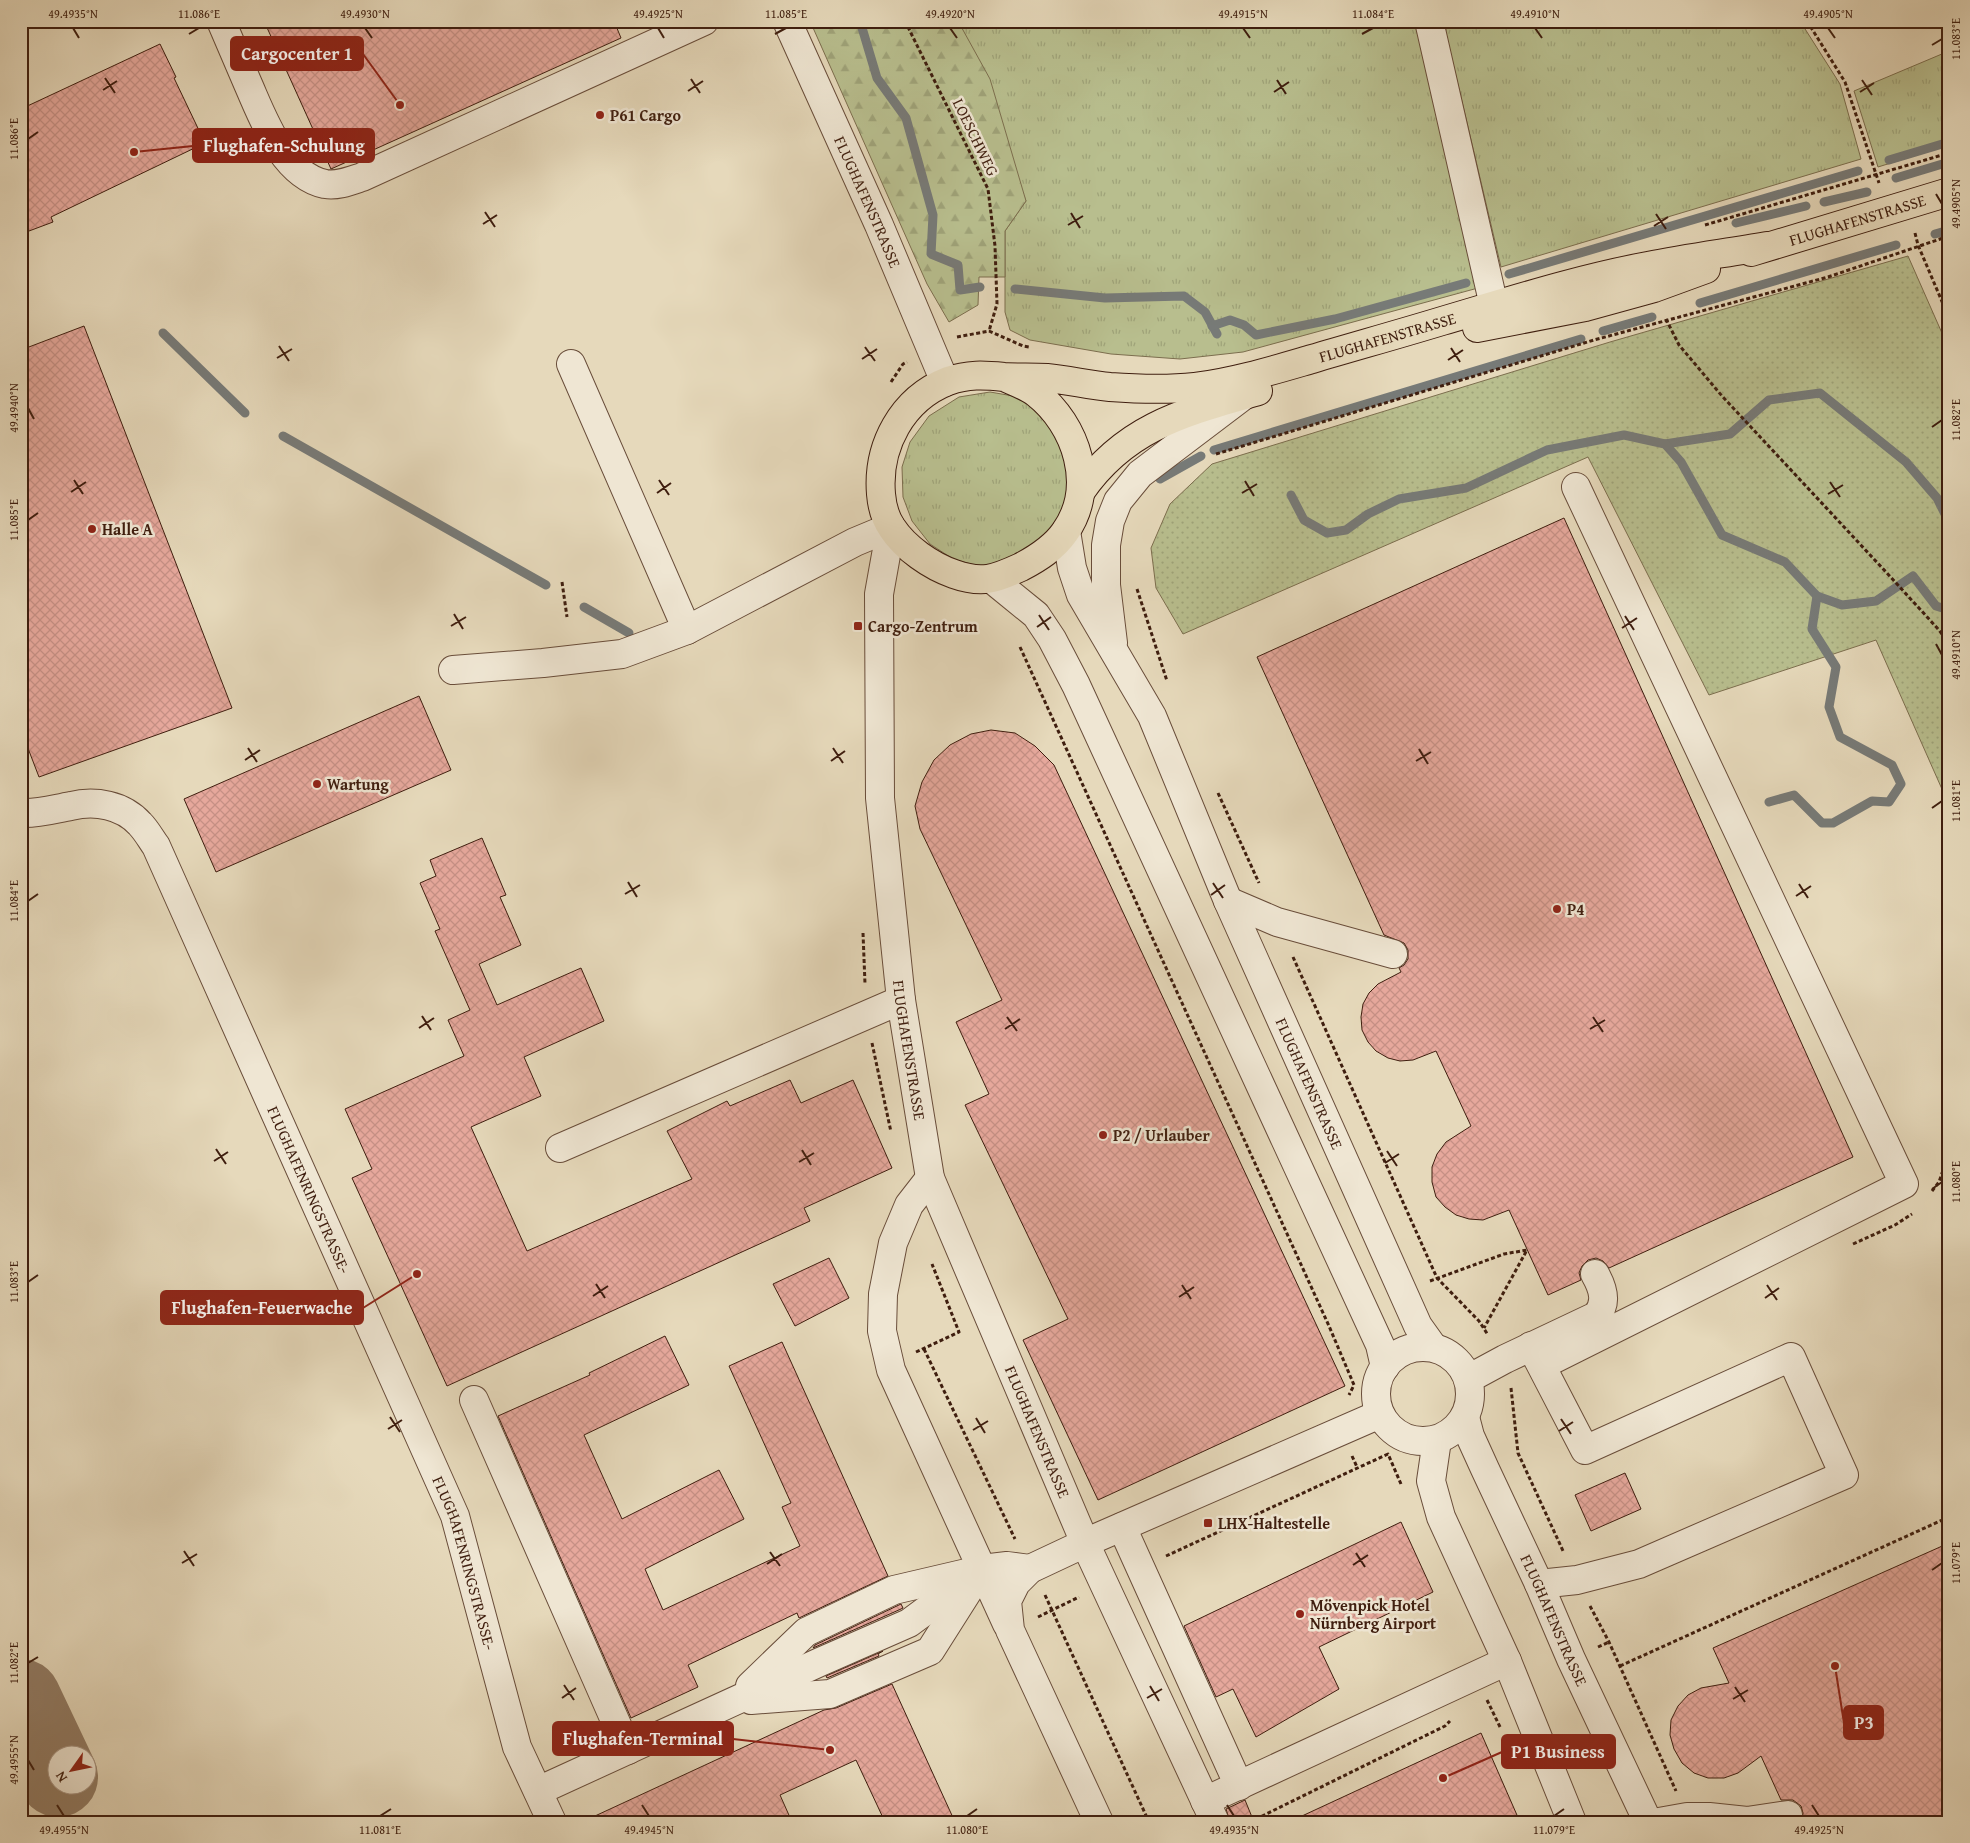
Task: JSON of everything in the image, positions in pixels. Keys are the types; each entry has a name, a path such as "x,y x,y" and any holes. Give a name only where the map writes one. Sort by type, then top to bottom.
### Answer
{"main road":[{"name":"FLUGHAFENSTRASSE","path":"1081,491 1102,465 1137,435 1180,416 1464,331 1506,321 1586,308 1654,288 1767,246 1949,192"},
{"name":"FLUGHAFENSTRASSE","path":"1004,377 1035,392 1065,426 1077,452 1081,472 1081,491 1075,512 1066,531 1052,547 1038,558 993,580 974,579 938,568 914,551 890,527 882,506 880,478 889,439 906,411 917,400 945,382 974,375 1046,378 1133,388 1194,387 1272,371 1587,280 1646,266 1767,246"}],"street":[{"path":"220,21 269,132 284,154 311,178 325,184 342,184 362,178 704,21"},
{"name":"FLUGHAFENSTRASSE","path":"787,21 879,224 945,382"},
{"path":"1429,21 1494,306"},
{"path":"571,364 687,630"},
{"name":"FLUGHAFENSTRASSE","path":"1114,654 1106,585 1106,545 1110,521 1118,501 1140,474 1243,396"},
{"path":"1465,1417 1458,1427 1448,1435 1437,1440 1424,1442 1404,1437 1388,1426 1380,1414 1376,1390 1379,1378 1394,1356 1406,1350 1419,1347 1433,1348 1455,1358 1468,1378 1504,1358 1537,1356 1904,1184 1576,487"},
{"path":"453,670 543,663 622,654 687,630 855,542 890,527"},
{"name":"FLUGHAFENSTRASSE","path":"890,527 879,594 880,798 901,1000 930,1178 1085,1543 1210,1812"},
{"name":"FLUGHAFENSTRASSE","path":"1066,531 1072,568 1081,596 1152,716 1228,901 1418,1326 1433,1348"},
{"path":"993,580 1036,615 1052,639 1076,685 1380,1346 1385,1367"},
{"name":"FLUGHAFENRINGSTRASSE-","path":"21,813 37,814 74,805 100,803 121,810 140,823 156,846 455,1516 517,1746 552,1822"},
{"path":"1228,901 1277,922 1393,954"},
{"path":"560,1148 901,1000"},
{"path":"930,1178 909,1204 893,1243 883,1294 882,1331 890,1364 1099,1822"},
{"path":"1537,1356 1596,1316 1602,1309 1604,1300 1602,1286 1595,1274"},
{"path":"1537,1356 1585,1450 1791,1357 1844,1475 1639,1564 1577,1580 1540,1584"},
{"name":"FLUGHAFENSTRASSE","path":"1468,1378 1470,1398 1465,1417 1470,1436 1540,1584 1571,1659 1648,1822"},
{"path":"474,1400 628,1750"},
{"path":"1010,1630 1007,1601 1016,1583 1030,1569 1085,1543 1380,1414"},
{"path":"1437,1440 1431,1481 1441,1517 1507,1661 1572,1822"},
{"path":"1122,1527 1239,1786"},
{"path":"538,1791 734,1701 806,1632 894,1590 982,1569 1007,1566 1030,1569"},
{"path":"734,1701 830,1694 930,1651 982,1569"},
{"path":"1210,1812 1239,1786 1507,1661"},
{"path":"1550,1822 1559,1791"},
{"path":"1659,1822 1687,1817 1747,1820 1788,1815"}],"path":[{"name":"LOESCHWEG","path":"905,21 988,189 995,246 997,304 989,331"},
{"path":"1807,21 1845,82 1889,210"},
{"path":"1696,227 1949,152"},
{"path":"1210,457 1666,319 1828,277 1949,236"},
{"path":"1918,245 1949,318"},
{"path":"1654,288 1679,345 1722,396 1886,572 1939,630 1949,644"},
{"path":"903,364 932,347 962,335 989,331 1023,346 1032,347"},
{"path":"562,582 567,617"},
{"path":"1135,583 1168,683"},
{"path":"1017,641 1354,1384 1346,1400 1332,1411 1357,1467"},
{"path":"1216,790 1437,1278 1479,1321 1504,1358 1513,1396 1518,1453 1577,1580 1620,1666 1687,1817"},
{"path":"1437,1278 1504,1254 1526,1250 1484,1328"},
{"path":"890,1364 959,1332 930,1259"},
{"path":"1140,1568 1388,1454"},
{"path":"1620,1666 1949,1517"},
{"path":"1010,1630 1104,1585"}],"green space":[{"path":"810,21 958,21 990,79 1026,201 1005,231 1005,277 979,277 978,305 949,322 927,284"},
{"path":"958,21 1415,21 1478,288 1243,352 1180,359 1111,354 1030,340 1010,330 1005,312 1005,231 1026,201"},
{"path":"1443,21 1800,21 1840,84 1861,159 1501,267"},
{"path":"1949,51 1949,145 1878,167 1854,91"},
{"path":"1908,256 1949,349 1949,805 1876,640 1709,695 1588,457 1183,634 1156,588 1151,548 1170,504 1212,464 1610,342"},
{"path":"990,392 1019,397 1047,413 1077,471 1056,537 1001,567 978,566 953,559 930,544 912,521 903,497 902,467 910,442 929,416 959,397"}],"building":[{"path":"264,21 614,21 621,38 331,169"},
{"path":"160,44 205,143 51,217 53,222 21,234 21,109"},
{"name":"Halle A","path":"84,326 232,708 39,777 21,730 21,350"},
{"name":"P4","path":"1564,518 1853,1157 1609,1268 1603,1261 1596,1258 1588,1260 1582,1266 1579,1273 1581,1280 1548,1295 1509,1210 1483,1220 1469,1219 1456,1215 1436,1197 1432,1182 1432,1167 1437,1154 1446,1142 1471,1126 1436,1051 1413,1060 1400,1061 1388,1058 1376,1051 1368,1042 1362,1030 1363,1004 1369,993 1378,984 1401,972 1399,968 1408,959 1408,950 1404,943 1384,935 1257,657"},
{"name":"Wartung","path":"419,696 451,770 216,872 184,799"},
{"name":"P2 / Urlauber","path":"991,730 1015,733 1035,746 1054,765 1345,1386 1098,1500 1023,1340 1068,1319 965,1105 989,1094 956,1022 1002,1000 920,829 915,806 922,782 934,760 950,745 971,734"},
{"path":"482,838 506,895 500,897 521,945 479,964 497,1005 581,968 604,1021 524,1057 541,1096 471,1127 527,1251 692,1179 667,1131 727,1101 730,1106 790,1080 801,1103 853,1080 892,1168 804,1208 810,1221 447,1386 352,1178 372,1169 345,1109 464,1056 448,1020 470,1010 435,931 440,929 420,883 436,876 430,860"},
{"path":"829,1258 849,1298 795,1326 773,1284"},
{"path":"665,1336 689,1385 584,1435 622,1519 719,1470 744,1519 645,1569 663,1610 800,1546 782,1507 791,1503 729,1366 782,1342 888,1576 799,1618 797,1613 688,1665 698,1687 631,1718 498,1416 590,1375 589,1373"},
{"path":"1625,1473 1641,1509 1591,1531 1575,1495"},
{"name":"Mövenpick Hotel Nürnberg Airport","path":"1401,1522 1433,1592 1319,1647 1339,1689 1256,1737 1233,1689 1216,1697 1184,1626"},
{"path":"1949,1543 1949,1822 1802,1822 1803,1813 1801,1806 1793,1800 1781,1800 1761,1756 1738,1773 1724,1778 1708,1778 1694,1773 1682,1763 1674,1749 1670,1735 1671,1720 1678,1706 1688,1695 1701,1688 1729,1683 1713,1648"},
{"path":"901,1604 903,1608 813,1648 815,1645"},
{"path":"883,1651 878,1654 879,1656 827,1678 826,1676"},
{"path":"892,1684 955,1822 885,1822 856,1760 780,1795 792,1822 582,1822 824,1710 836,1708"},
{"path":"1481,1733 1520,1822 1289,1822"},
{"path":"1245,1800 1254,1822 1230,1822 1226,1809"}],"waterway":[{"path":"860,21 877,78 906,118 933,215 931,254 958,265 960,290 980,287"},
{"path":"1889,160 1949,142"},
{"path":"1896,178 1949,162"},
{"path":"1509,274 1858,171"},
{"path":"1824,202 1867,192"},
{"path":"1736,223 1806,206"},
{"path":"1935,234 1949,230"},
{"path":"1700,303 1896,245"},
{"path":"1212,326 1230,320 1244,325 1256,335 1335,319 1466,283"},
{"path":"1015,289 1105,298 1184,296 1205,312 1217,334"},
{"path":"1603,331 1652,317"},
{"path":"163,333 245,413"},
{"path":"1214,450 1581,339"},
{"path":"1665,444 1730,434 1769,400 1820,393 1906,462 1937,498 1949,522"},
{"path":"1291,495 1304,520 1327,533 1346,530 1368,514 1399,499 1466,488 1547,450 1624,435 1665,444 1681,462 1722,535 1785,562 1817,596 1842,605 1876,601 1913,576 1936,606 1949,610"},
{"path":"283,436 546,585"},
{"path":"1160,479 1201,456"},
{"path":"1769,802 1794,795 1822,823 1833,823 1872,801 1889,802 1901,784 1892,765 1840,737 1829,707 1836,667 1812,629 1817,596"},
{"path":"584,607 629,633"}],"taxiway":[{"path":"21,1699 48,1756"}],"place":[{"name":"Cargocenter 1","path":"400,105"},
{"name":"P61 Cargo","path":"600,115"},
{"name":"Flughafen-Schulung","path":"134,152"},
{"name":"Halle A","path":"92,529"},
{"name":"Cargo-Zentrum","path":"858,626"},
{"name":"Wartung","path":"317,784"},
{"name":"P4","path":"1557,909"},
{"name":"P2 / Urlauber","path":"1103,1135"},
{"name":"Flughafen-Feuerwache","path":"417,1274"},
{"name":"LHX-Haltestelle","path":"1208,1523"},
{"name":"Mövenpick Hotel Nürnberg Airport","path":"1300,1614"},
{"name":"P3","path":"1835,1666"},
{"name":"Flughafen-Terminal","path":"830,1750"},
{"name":"P1 Business","path":"1443,1778"}]}
